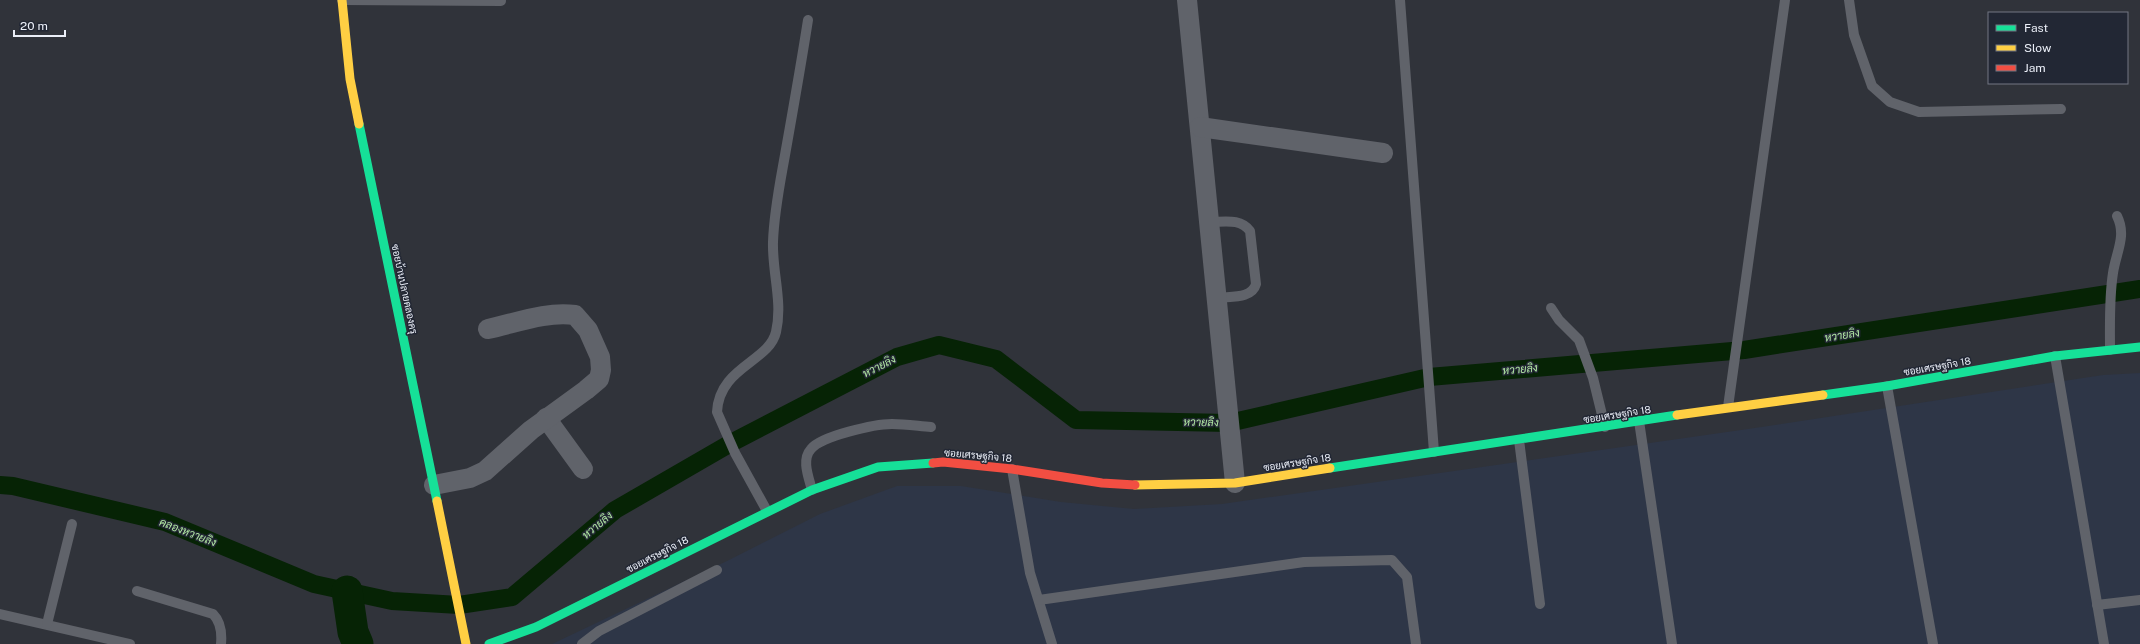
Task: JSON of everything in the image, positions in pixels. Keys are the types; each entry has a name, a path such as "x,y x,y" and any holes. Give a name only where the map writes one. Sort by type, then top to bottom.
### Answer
{"street":[{"name":"ซอยบ้านปลายคลองครุ","path":"342,0 350,79 466,644"},
{"path":"1187,0 1235,483"},
{"path":"1200,126 1383,153"},
{"path":"434,485 470,478 485,471 530,430 599,379 601,370 600,357 588,330 575,315 562,313 488,329"},
{"name":"ซอยเศรษฐกิจ 18","path":"489,644 536,627 812,490 878,467 943,462 1012,469 1102,483 1152,486 1235,483 1728,407 1887,386 2054,356 2140,347"},
{"path":"546,418 583,469"}],"lane":[{"path":"342,0 501,1"},
{"path":"1400,0 1434,452"},
{"path":"1728,407 1739,321 1786,0"},
{"path":"1849,0 1854,35 1872,86 1890,102 1919,112 2061,110"},
{"path":"767,511 735,453 717,412 719,397 733,375 765,348 776,334 778,319 773,242 776,208 808,20"},
{"path":"2110,350 2110,316 2113,272 2122,236 2121,224 2117,216"},
{"path":"1209,222 1238,222 1244,224 1250,231 1256,284 1254,291 1249,294 1217,298"},
{"path":"1551,308 1559,320 1579,340 1593,378 1605,427"},
{"path":"2054,356 2104,644"},
{"path":"1887,386 1933,644"},
{"path":"1639,421 1672,644"},
{"path":"812,490 806,465 807,456 811,448 831,437 867,427 890,424 931,427"},
{"path":"1519,440 1540,604"},
{"path":"1012,469 1030,573 1052,644"},
{"path":"48,624 72,524"},
{"path":"1039,600 1304,562 1392,560 1407,577 1416,644"},
{"path":"582,644 599,631 717,570"},
{"path":"137,591 212,614 217,619 221,629 221,644"},
{"path":"2097,605 2140,600"},
{"path":"0,614 130,644"}],"shaded area":[{"path":"2140,373 2140,644 552,644 727,561 820,514 897,486 961,486 1061,502 1134,509 1222,504 1748,429 2103,375"}],"waterway":[{"name":"หวายลิง","path":"0,485 13,486 165,522 314,584 392,601 459,605 512,597 615,510 731,443 897,357 939,345 996,359 1076,420 1229,423 1429,377 1744,350 2140,289"},
{"path":"347,591 353,632 358,644"}],"traffic: fast":[{"path":"359,124 437,501"},
{"path":"1823,395 1887,386 2055,356 2140,347"},
{"path":"1330,468 1677,415"},
{"path":"489,644 536,627 812,490 878,467 933,463"}],"traffic: slow":[{"path":"342,0 350,79 359,124"},
{"path":"1677,415 1823,395"},
{"path":"1135,485 1235,483 1330,468"},
{"path":"437,501 466,644"}],"traffic: jam":[{"path":"933,463 943,462 1012,469 1102,483 1135,485"}],"water label":[{"name":"คลองหวายลิง","path":"188,532"}]}
